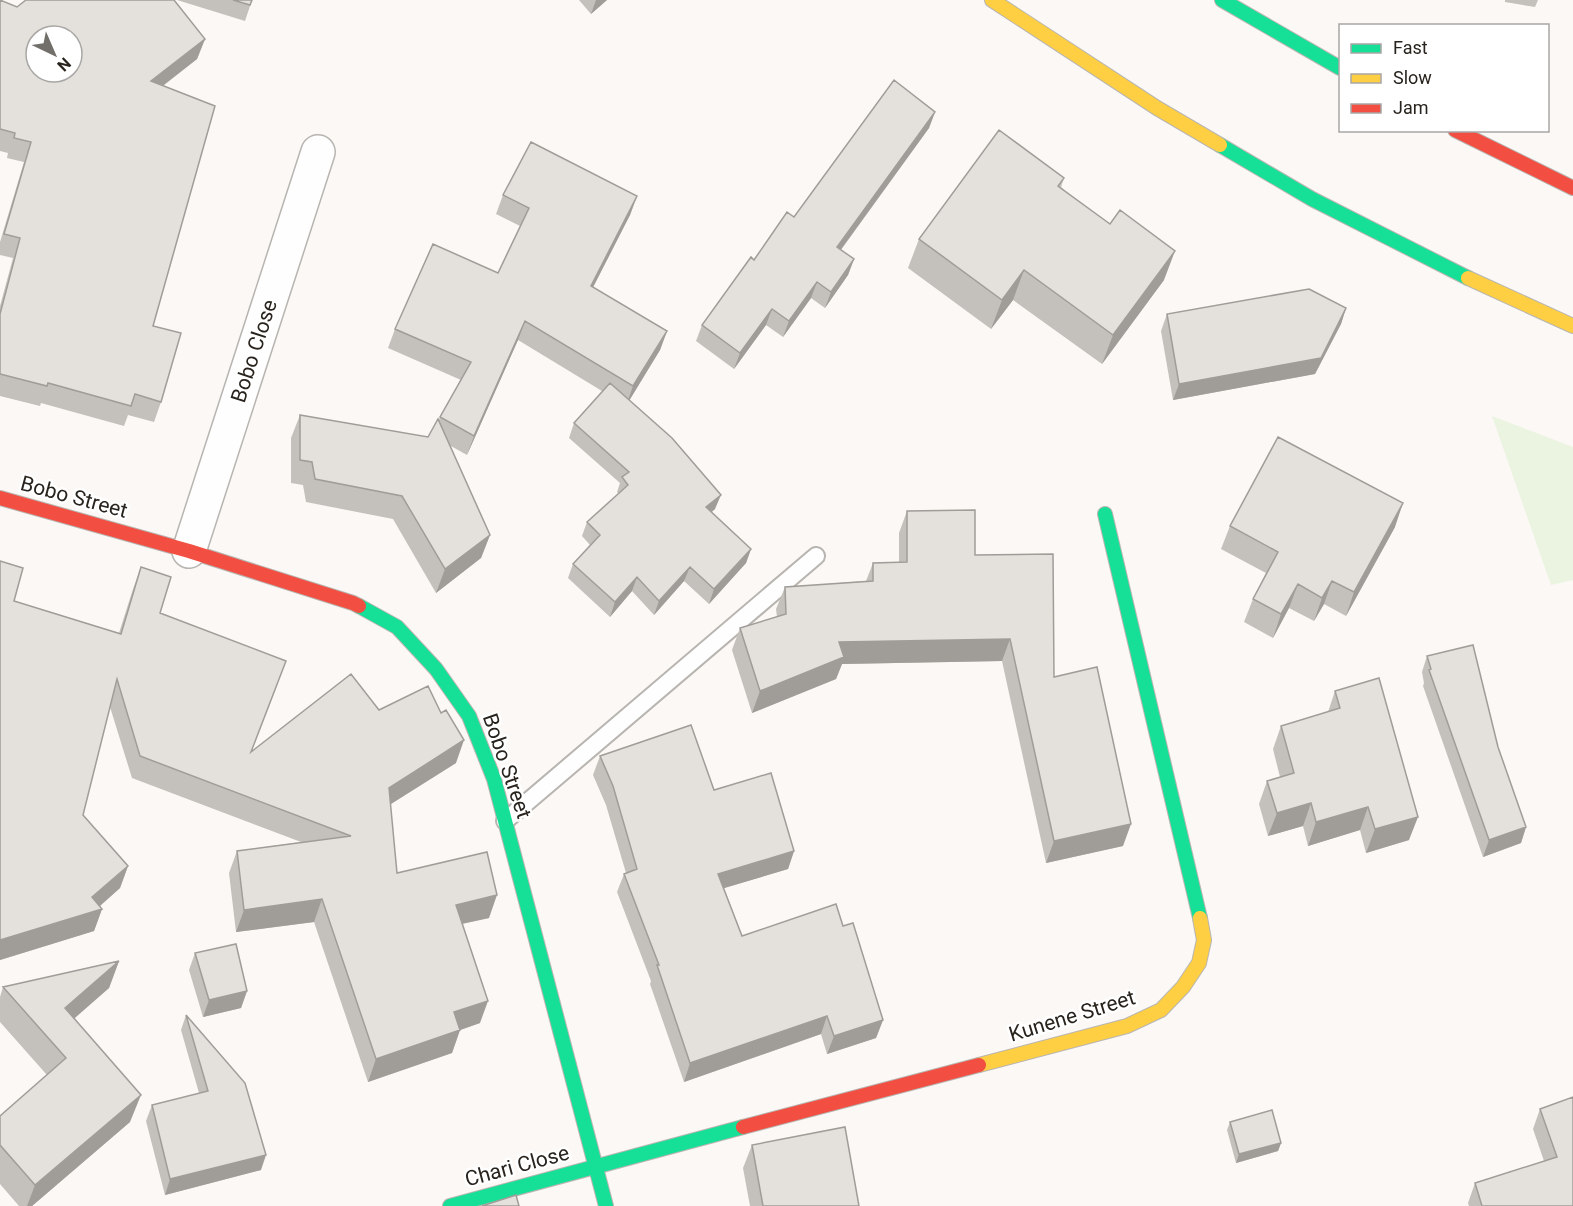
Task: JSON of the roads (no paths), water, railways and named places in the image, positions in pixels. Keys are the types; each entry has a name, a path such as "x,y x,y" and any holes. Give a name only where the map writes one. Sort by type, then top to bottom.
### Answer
{"street":[{"path":"992,0 1157,108 1312,199 1480,284 1573,326"},
{"path":"1222,0 1339,67"},
{"path":"1459,132 1573,188"},
{"name":"Bobo Close","path":"189,550 318,152"},
{"name":"Bobo Street","path":"0,498 189,550 353,603 397,627 436,669 469,716 494,779 606,1206"},
{"name":"Kunene Street","path":"595,1166 1127,1026 1161,1010 1183,987 1199,963 1204,940 1105,514"},
{"name":"Chari Close","path":"450,1206 595,1166"}],"lane":[{"path":"505,821 816,556"}]}
